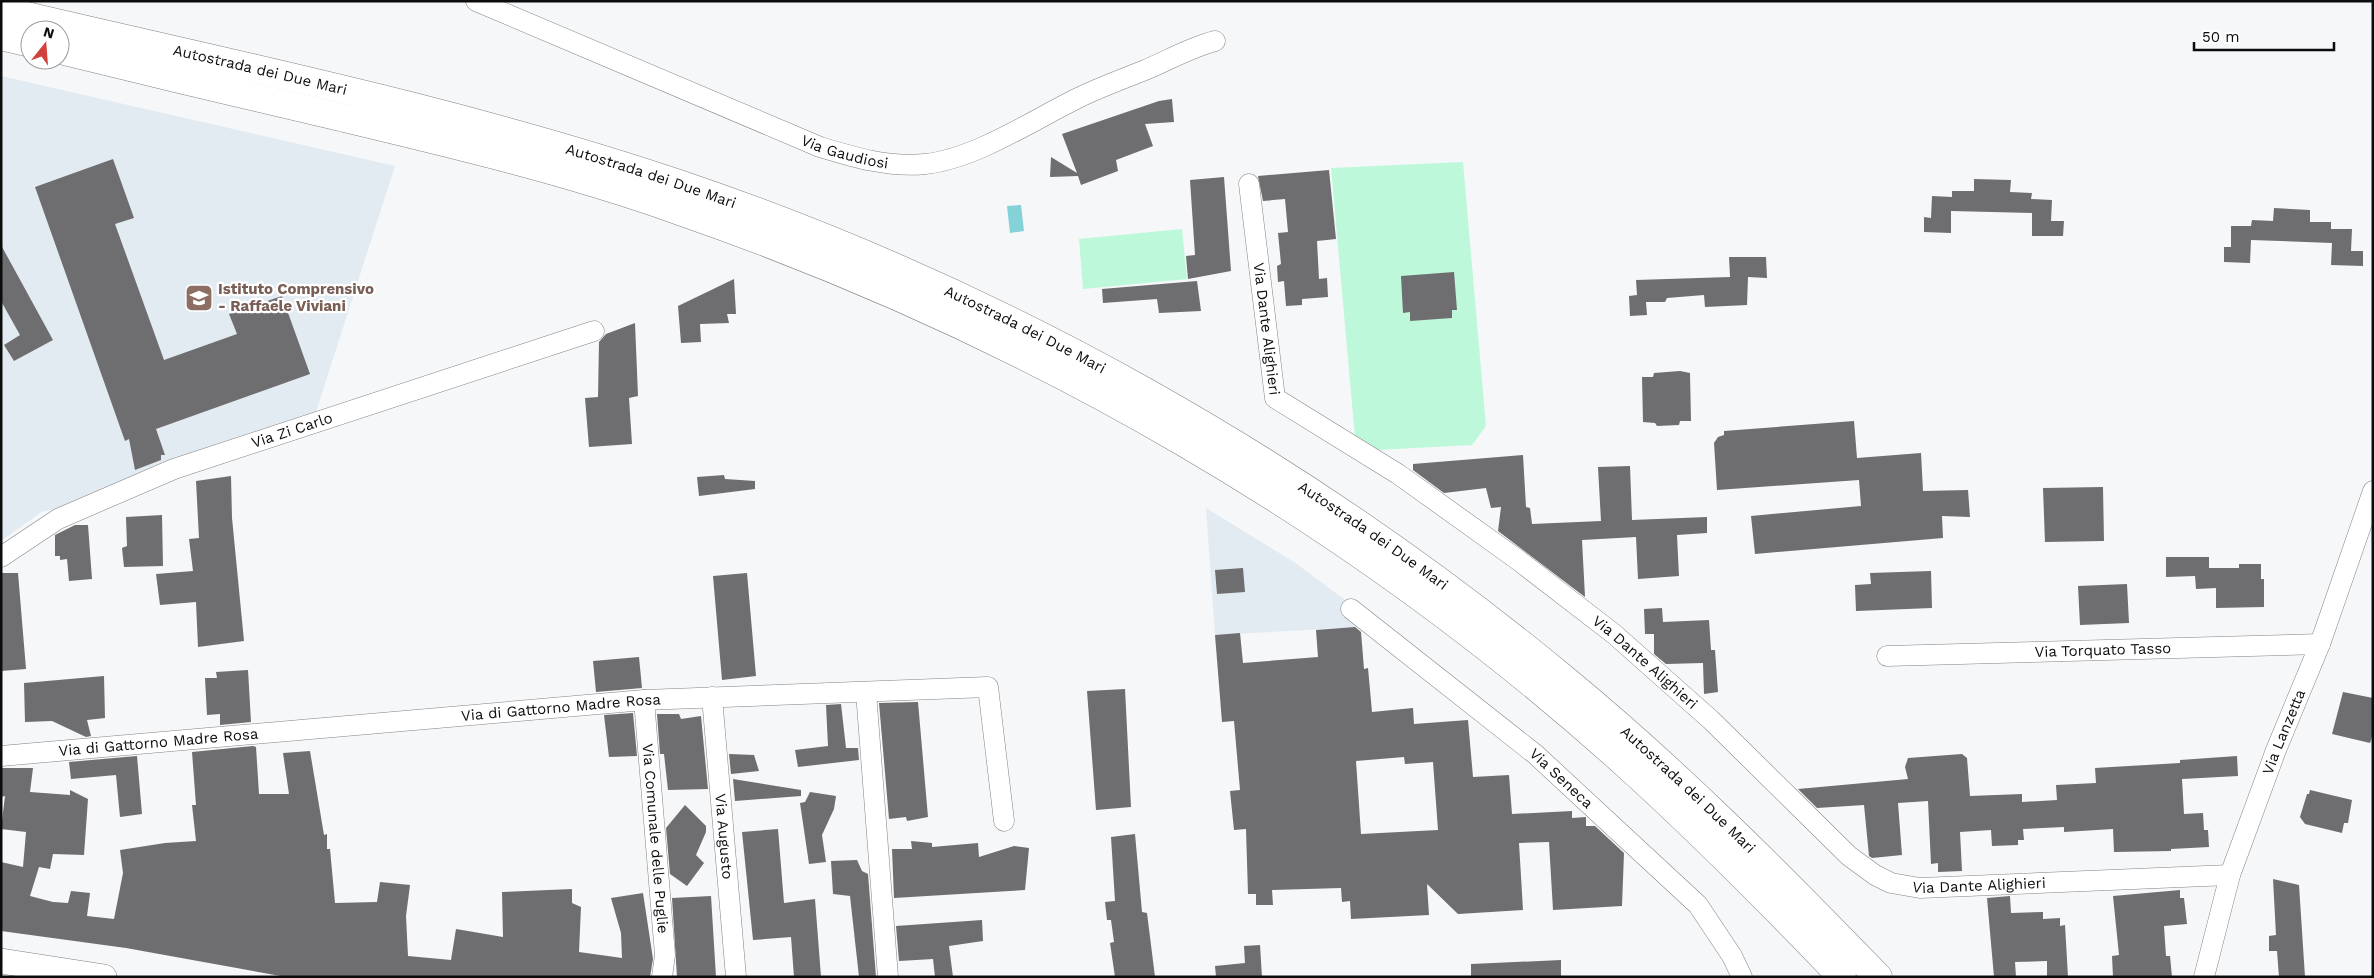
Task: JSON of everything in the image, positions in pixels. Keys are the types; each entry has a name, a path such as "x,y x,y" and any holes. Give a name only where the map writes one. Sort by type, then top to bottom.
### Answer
{"highway":[{"name":"Autostrada dei Due Mari","path":"1,10 487,126 595,157 778,219 949,291 1058,344 1147,392 1252,454 1404,555 1486,616 1573,686 1710,808 1878,977"},
{"path":"1,36 20,41"},
{"name":"Autostrada dei Due Mari","path":"70,52 480,151 674,208 769,243 863,281 1046,366 1135,413 1229,470 1375,565 1471,636 1633,771 1700,833 1842,977"}],"main road":[{"path":"1,961 104,977"},
{"path":"1,976 6,977"}],"street":[{"name":"Via Gaudiosi","path":"476,1 820,147 862,160 901,164 925,164 973,151 1079,98 1148,69 1190,48 1215,41"},
{"name":"Via Dante Alighieri","path":"1249,184 1275,398 1398,474 1518,560 1614,634 1724,731 1850,856 1875,875 1892,883 1920,888 2230,875"},
{"name":"Via Zi Carlo","path":"1,557 58,519 174,469 594,331"},
{"name":"Via Lanzetta","path":"2204,977 2230,875 2276,750 2320,644 2373,491"},
{"name":"Via Seneca","path":"1351,609 1535,754 1698,905 1732,956 1742,977"},
{"name":"Via Torquato Tasso","path":"1886,656 2320,644"},
{"name":"Via di Gattorno Madre Rosa","path":"1,756 644,700 988,687 1004,821"},
{"path":"866,692 888,977"},
{"name":"Via Augusto","path":"712,697 736,977"},
{"name":"Via Comunale delle Puglie","path":"644,700 665,955 662,977"}],"shaded area":[{"name":"Istituto Comprensivo - Raffaele Viviani","path":"1,76 395,166 313,421 73,507 43,511 1,541"},
{"path":"1206,508 1294,562 1368,617 1361,627 1215,635"}],"green space":[{"path":"1463,162 1486,426 1472,445 1376,450 1355,438 1331,168"},
{"path":"1182,229 1187,279 1083,289 1079,239"}],"water":[{"path":"1021,205 1024,231 1010,233 1007,206"}],"building":[{"path":"1172,99 1174,122 1145,124 1153,146 1116,160 1118,171 1081,185 1078,176 1050,177 1051,157 1077,173 1062,134 1159,101"},
{"path":"113,159 134,218 115,224 164,360 237,334 229,314 282,296 310,374 156,429 165,455 161,455 161,460 135,470 129,439 125,441 35,187"},
{"path":"1329,170 1336,239 1317,241 1319,279 1327,278 1328,297 1302,299 1302,305 1286,306 1284,281 1278,282 1277,266 1281,264 1278,233 1288,232 1285,199 1263,201 1258,176"},
{"path":"1224,177 1231,271 1188,279 1186,256 1195,255 1190,180"},
{"path":"1974,179 2011,180 2010,192 2032,193 2031,199 2052,200 2051,221 2064,221 2063,236 2032,236 2032,213 1951,211 1951,233 1924,232 1924,217 1931,218 1932,196 1952,197 1952,191 1974,191"},
{"path":"2274,208 2310,210 2310,222 2331,222 2331,229 2352,229 2351,251 2363,251 2363,266 2331,265 2332,243 2251,240 2250,263 2224,262 2224,247 2231,247 2231,226 2251,226 2252,220 2273,221"},
{"path":"1,245 53,340 14,361 4,345 20,335 1,301"},
{"path":"1729,257 1766,257 1767,278 1748,277 1747,305 1705,307 1704,295 1667,298 1665,302 1646,302 1647,315 1630,316 1629,296 1637,295 1636,280 1730,277"},
{"path":"1454,272 1457,310 1452,310 1452,318 1410,321 1410,312 1403,313 1401,276"},
{"path":"734,279 736,314 727,314 729,323 700,324 701,342 681,343 678,306"},
{"path":"1197,281 1201,311 1159,313 1157,299 1103,303 1102,289"},
{"path":"635,323 638,396 629,398 632,444 589,447 585,398 598,397 599,342 606,334"},
{"path":"1680,371 1690,373 1691,421 1680,421 1679,425 1657,426 1655,423 1643,422 1642,377 1653,377 1654,373"},
{"path":"1854,421 1857,458 1921,453 1923,491 1968,490 1970,517 1942,516 1943,538 1755,554 1751,516 1861,506 1859,480 1717,490 1714,443 1718,437 1724,435 1724,431"},
{"path":"1523,455 1526,507 1530,508 1532,524 1601,521 1598,467 1630,466 1632,520 1707,517 1707,533 1677,535 1679,576 1638,579 1636,537 1582,540 1585,597 1498,531 1501,507 1491,508 1486,488 1444,493 1413,470 1413,464"},
{"path":"724,475 725,479 755,481 755,489 699,496 697,477"},
{"path":"231,476 232,518 244,641 198,647 196,602 160,605 156,574 193,571 189,539 199,538 196,481"},
{"path":"2103,487 2104,541 2045,542 2043,488"},
{"path":"162,515 163,566 124,567 122,548 127,546 126,517"},
{"path":"75,525 88,525 92,579 69,581 67,559 60,560 60,556 55,556 55,535"},
{"path":"2166,557 2209,557 2209,568 2239,568 2239,564 2261,564 2261,579 2264,579 2264,607 2216,608 2216,588 2196,589 2195,576 2166,577"},
{"path":"1243,568 1245,592 1217,594 1215,570"},
{"path":"1931,571 1932,608 1856,611 1855,585 1871,584 1870,573"},
{"path":"1,573 18,573 26,669 1,671"},
{"path":"747,573 756,676 722,680 713,576"},
{"path":"2127,584 2129,623 2080,625 2078,586"},
{"path":"1662,608 1663,622 1709,620 1711,650 1715,650 1718,692 1704,694 1703,663 1666,664 1654,654 1654,634 1645,634 1644,609"},
{"path":"1355,627 1361,632 1364,669 1368,668 1372,712 1413,708 1414,724 1468,720 1473,777 1509,775 1512,814 1572,811 1572,818 1586,817 1586,826 1595,826 1624,853 1622,906 1553,910 1549,842 1519,843 1523,910 1458,914 1427,884 1429,915 1351,919 1350,901 1342,902 1341,888 1272,890 1273,905 1256,905 1256,894 1248,894 1246,829 1234,830 1230,791 1240,790 1234,721 1222,722 1215,635 1240,633 1243,663 1318,657 1316,630","holes":["1404,757 1405,764 1433,762 1438,830 1361,834 1356,761"]},
{"path":"639,657 642,688 596,692 593,661"},
{"path":"248,670 251,722 220,725 220,714 207,715 205,678 217,678 216,672"},
{"path":"104,676 105,718 87,720 91,736 86,737 52,721 25,722 24,683"},
{"path":"1125,689 1131,807 1096,810 1087,691"},
{"path":"2343,692 2373,698 2373,734 2370,743 2332,734"},
{"path":"918,702 928,817 907,821 906,817 889,819 879,703"},
{"path":"841,704 846,748 858,748 859,760 798,767 795,750 828,746 826,705"},
{"path":"633,713 637,756 609,757 604,715"},
{"path":"657,714 679,714 681,719 701,716 708,789 668,790 664,754 660,754"},
{"path":"256,747 259,794 289,794 283,753 310,751 324,835 327,834 327,849 330,849 335,903 377,902 380,882 410,885 406,916 408,956 451,960 456,929 503,937 502,892 572,889 572,903 581,907 579,952 622,958 621,933 611,898 643,893 653,959 650,977 286,977 126,948 1,931 1,862 23,867 26,832 1,829 5,796 1,797 1,768 33,768 30,792 70,795 70,790 88,799 84,855 53,854 50,869 39,867 30,896 53,902 68,903 71,891 90,893 87,916 114,919 123,873 120,850 165,843 196,841 192,805 196,805 192,752"},
{"path":"729,754 754,755 759,771 731,774"},
{"path":"1962,754 1967,758 1970,796 2022,794 2022,802 2057,800 2056,785 2096,783 2095,768 2180,763 2180,760 2237,756 2238,776 2182,779 2184,814 2203,813 2204,830 2208,830 2209,847 2171,849 2171,851 2114,852 2113,829 2064,832 2064,827 2023,829 2024,840 2018,840 2018,845 1992,846 1991,830 1960,832 1962,871 1938,872 1938,863 1931,864 1928,801 1898,803 1902,855 1872,858 1869,856 1864,805 1817,808 1798,789 1908,779 1905,767 1908,758"},
{"path":"137,756 142,814 120,817 116,775 71,779 69,762"},
{"path":"733,779 801,790 801,796 735,801"},
{"path":"2310,790 2352,800 2348,823 2344,823 2342,833 2305,824 2300,817"},
{"path":"810,792 836,796 834,809 822,835 826,862 809,864 800,803 805,802"},
{"path":"685,805 706,826 706,832 696,855 704,863 687,886 670,874 666,828"},
{"path":"778,829 784,903 815,899 821,977 794,977 791,937 753,940 742,832"},
{"path":"1135,834 1142,912 1147,913 1155,977 1115,977 1110,943 1114,942 1111,920 1107,920 1105,902 1115,901 1111,837"},
{"path":"911,841 932,843 932,847 978,843 979,857 1014,846 1029,848 1025,890 894,898 892,849 912,849"},
{"path":"857,860 862,871 868,874 876,977 859,977 850,896 833,894 831,861"},
{"path":"2273,879 2299,885 2305,977 2279,977 2277,951 2269,951 2269,936 2276,935"},
{"path":"2180,890 2180,898 2184,898 2187,924 2164,926 2166,956 2170,956 2172,977 2113,977 2112,956 2119,955 2113,896"},
{"path":"711,896 716,977 677,977 672,898"},
{"path":"2010,896 2011,913 2043,912 2043,919 2060,918 2060,926 2065,925 2068,977 2047,977 2047,961 2015,962 2016,977 1994,977 1987,898"},
{"path":"982,920 983,941 949,946 953,977 935,977 933,959 899,961 896,926"},
{"path":"1260,945 1262,977 1216,977 1215,966 1245,963 1244,946"},
{"path":"1561,960 1561,977 1471,977 1471,964"}],"place":[{"name":"Istituto Comprensivo - Raffaele Viviani","path":"199,298"}]}
